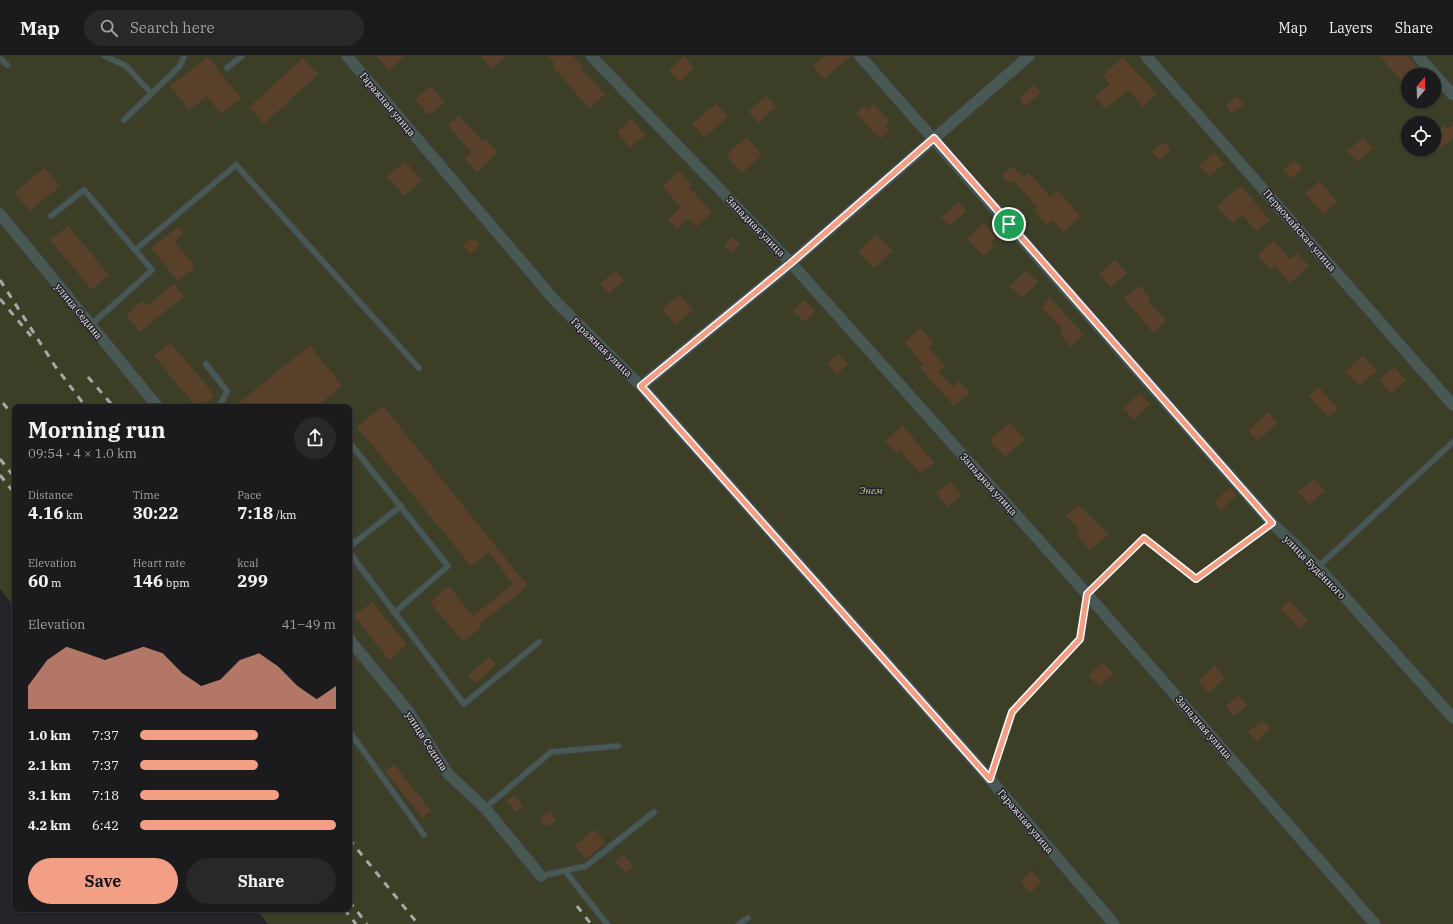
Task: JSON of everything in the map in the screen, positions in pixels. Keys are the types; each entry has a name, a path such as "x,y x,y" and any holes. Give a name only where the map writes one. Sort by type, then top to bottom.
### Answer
{"street":[{"name":"Гаражная улица","path":"348,56 557,303 641,386 990,779 1114,924"},
{"name":"Западная улица","path":"590,56 791,263 1087,594 1376,924"},
{"name":"улица Будённого","path":"860,56 934,138 1272,523 1318,567 1453,718"},
{"path":"641,386 791,263 1029,56"},
{"name":"Первомайская улица","path":"1146,56 1453,405"},
{"path":"1418,56 1453,96"},
{"name":"улица Седина","path":"0,214 156,404"},
{"name":"улица Седина","path":"352,643 409,712 448,774 485,808 541,876"}],"lane":[{"path":"105,56 126,66 151,93"},
{"path":"124,120 180,66 184,56"},
{"path":"228,68 242,56"},
{"path":"0,58 7,65"},
{"path":"135,250 236,165 419,368"},
{"path":"51,216 84,190 152,270 91,325"},
{"path":"206,364 227,391 221,404"},
{"path":"1318,567 1453,442"},
{"path":"352,446 448,566 394,613"},
{"path":"352,545 401,506"},
{"path":"990,779 1012,712 1080,639 1087,594 1144,538 1196,579 1272,523"},
{"path":"352,556 464,704 539,642"},
{"path":"352,735 424,835"},
{"path":"485,808 551,752 618,746"},
{"path":"541,876 586,866 654,812"},
{"path":"565,871 607,924"},
{"path":"739,924 748,918"}],"green space":[{"name":"Энем","path":"0,56 1453,56 1453,924 268,924 258,912 352,912 352,404 12,404 12,604 0,589"}],"building":[{"path":"376,56 405,56 389,70"},
{"path":"481,56 506,56 492,69"},
{"path":"548,56 573,56 583,68 581,70 605,94 590,109 552,66 555,64"},
{"path":"684,56 695,68 680,82 669,70"},
{"path":"824,56 851,56 824,79 813,65"},
{"path":"1380,56 1408,56 1418,68 1401,68 1401,80"},
{"path":"208,57 241,99 221,114 207,96 189,110 170,86"},
{"path":"1123,57 1157,94 1143,107 1128,90 1105,109 1095,97 1110,84 1103,75"},
{"path":"303,58 318,74 264,124 249,107"},
{"path":"1034,85 1041,93 1025,106 1019,98"},
{"path":"431,86 445,102 429,115 415,99"},
{"path":"766,96 776,107 758,123 748,111"},
{"path":"1237,96 1244,104 1233,114 1226,106"},
{"path":"716,103 728,117 704,138 692,124"},
{"path":"874,104 890,121 885,126 889,131 880,139 856,114 865,105 869,109"},
{"path":"459,115 483,142 486,139 498,153 477,172 464,158 471,152 448,125"},
{"path":"631,119 645,135 630,148 617,132"},
{"path":"1453,124 1453,138 1441,148 1441,129 1445,125 1448,129"},
{"path":"747,137 762,155 742,173 726,155"},
{"path":"1363,138 1373,149 1357,162 1347,151"},
{"path":"1164,142 1171,150 1159,160 1152,152"},
{"path":"1214,152 1224,164 1210,176 1199,165"},
{"path":"1294,160 1302,169 1291,179 1283,170"},
{"path":"405,161 422,181 404,196 387,176"},
{"path":"1012,166 1023,178 1029,173 1050,197 1058,190 1081,217 1063,232 1053,220 1047,225 1034,210 1037,208 1014,181 1010,184 1002,175"},
{"path":"45,167 60,186 30,211 14,193"},
{"path":"680,171 692,185 689,187 712,213 696,227 688,219 677,229 668,219 681,207 662,186"},
{"path":"1320,181 1338,202 1323,214 1305,193"},
{"path":"1241,186 1270,220 1257,232 1243,215 1233,224 1217,206"},
{"path":"958,202 967,211 949,226 941,217"},
{"path":"984,223 996,237 990,243 994,247 983,256 967,238"},
{"path":"68,226 109,275 92,290 50,240"},
{"path":"178,227 184,234 175,241 195,267 178,281 151,248"},
{"path":"877,234 893,251 874,268 858,251"},
{"path":"472,237 480,245 471,254 463,246"},
{"path":"733,237 740,245 731,253 724,245"},
{"path":"1274,241 1290,259 1297,253 1309,266 1290,283 1275,266 1271,270 1258,255"},
{"path":"1115,260 1127,273 1111,287 1099,274"},
{"path":"616,270 624,280 609,294 600,284"},
{"path":"1027,270 1038,282 1022,298 1010,286"},
{"path":"174,284 184,296 140,332 126,315 142,301 147,306"},
{"path":"1139,285 1150,298 1148,300 1166,321 1153,333 1124,298"},
{"path":"680,294 693,310 676,325 662,309"},
{"path":"1050,298 1084,335 1070,347 1060,334 1063,330 1041,307"},
{"path":"804,300 815,312 804,322 793,310"},
{"path":"920,328 933,342 928,347 945,366 939,372 953,387 959,381 970,393 954,406 919,367 923,364 904,342"},
{"path":"171,343 215,396 205,404 194,404 154,356"},
{"path":"310,345 342,386 320,404 238,404"},
{"path":"838,354 848,364 837,374 827,364"},
{"path":"1363,356 1377,371 1359,386 1345,371"},
{"path":"1395,367 1406,380 1391,394 1379,380"},
{"path":"1319,387 1338,409 1328,417 1309,396"},
{"path":"1140,393 1150,404 1134,420 1123,408"},
{"path":"383,406 528,586 480,624 482,627 463,642 430,602 449,586 473,616 513,584 488,552 471,566 357,427"},
{"path":"1268,412 1278,423 1257,441 1248,430"},
{"path":"1010,422 1025,439 1005,457 989,440"},
{"path":"903,425 934,463 920,474 901,451 897,454 885,441"},
{"path":"1314,478 1325,491 1309,505 1298,492"},
{"path":"951,481 962,495 948,507 936,493"},
{"path":"1230,487 1237,495 1221,510 1214,502"},
{"path":"1078,505 1109,534 1090,550 1076,535 1080,531 1066,516"},
{"path":"1290,600 1308,621 1299,629 1281,608"},
{"path":"372,602 407,645 389,660 354,616"},
{"path":"489,657 496,665 475,683 468,675"},
{"path":"1103,662 1114,674 1099,687 1088,675"},
{"path":"1215,666 1225,678 1208,693 1198,681"},
{"path":"1239,695 1247,705 1234,716 1226,706"},
{"path":"1262,720 1270,729 1257,741 1248,732"},
{"path":"394,764 431,811 422,818 385,771"},
{"path":"514,795 523,807 516,812 507,801"},
{"path":"550,811 556,820 546,827 540,818"},
{"path":"595,829 605,843 586,859 575,845"},
{"path":"623,854 634,867 626,873 615,861"},
{"path":"1032,870 1042,882 1030,893 1020,881"}],"railway":[{"path":"0,280 55,366 84,404"},
{"path":"0,299 31,336"},
{"path":"88,377 111,404"},
{"path":"3,403 12,414"},
{"path":"0,459 12,474"},
{"path":"0,475 12,490"},
{"path":"352,843 418,924"},
{"path":"352,905 367,924"},
{"path":"577,906 591,924"},
{"path":"346,912 356,924"}],"route":[{"path":"934,138 1009,224 1272,523 1196,579 1144,538 1087,594 1080,639 1012,712 990,779 641,386 791,263 934,138"}]}
